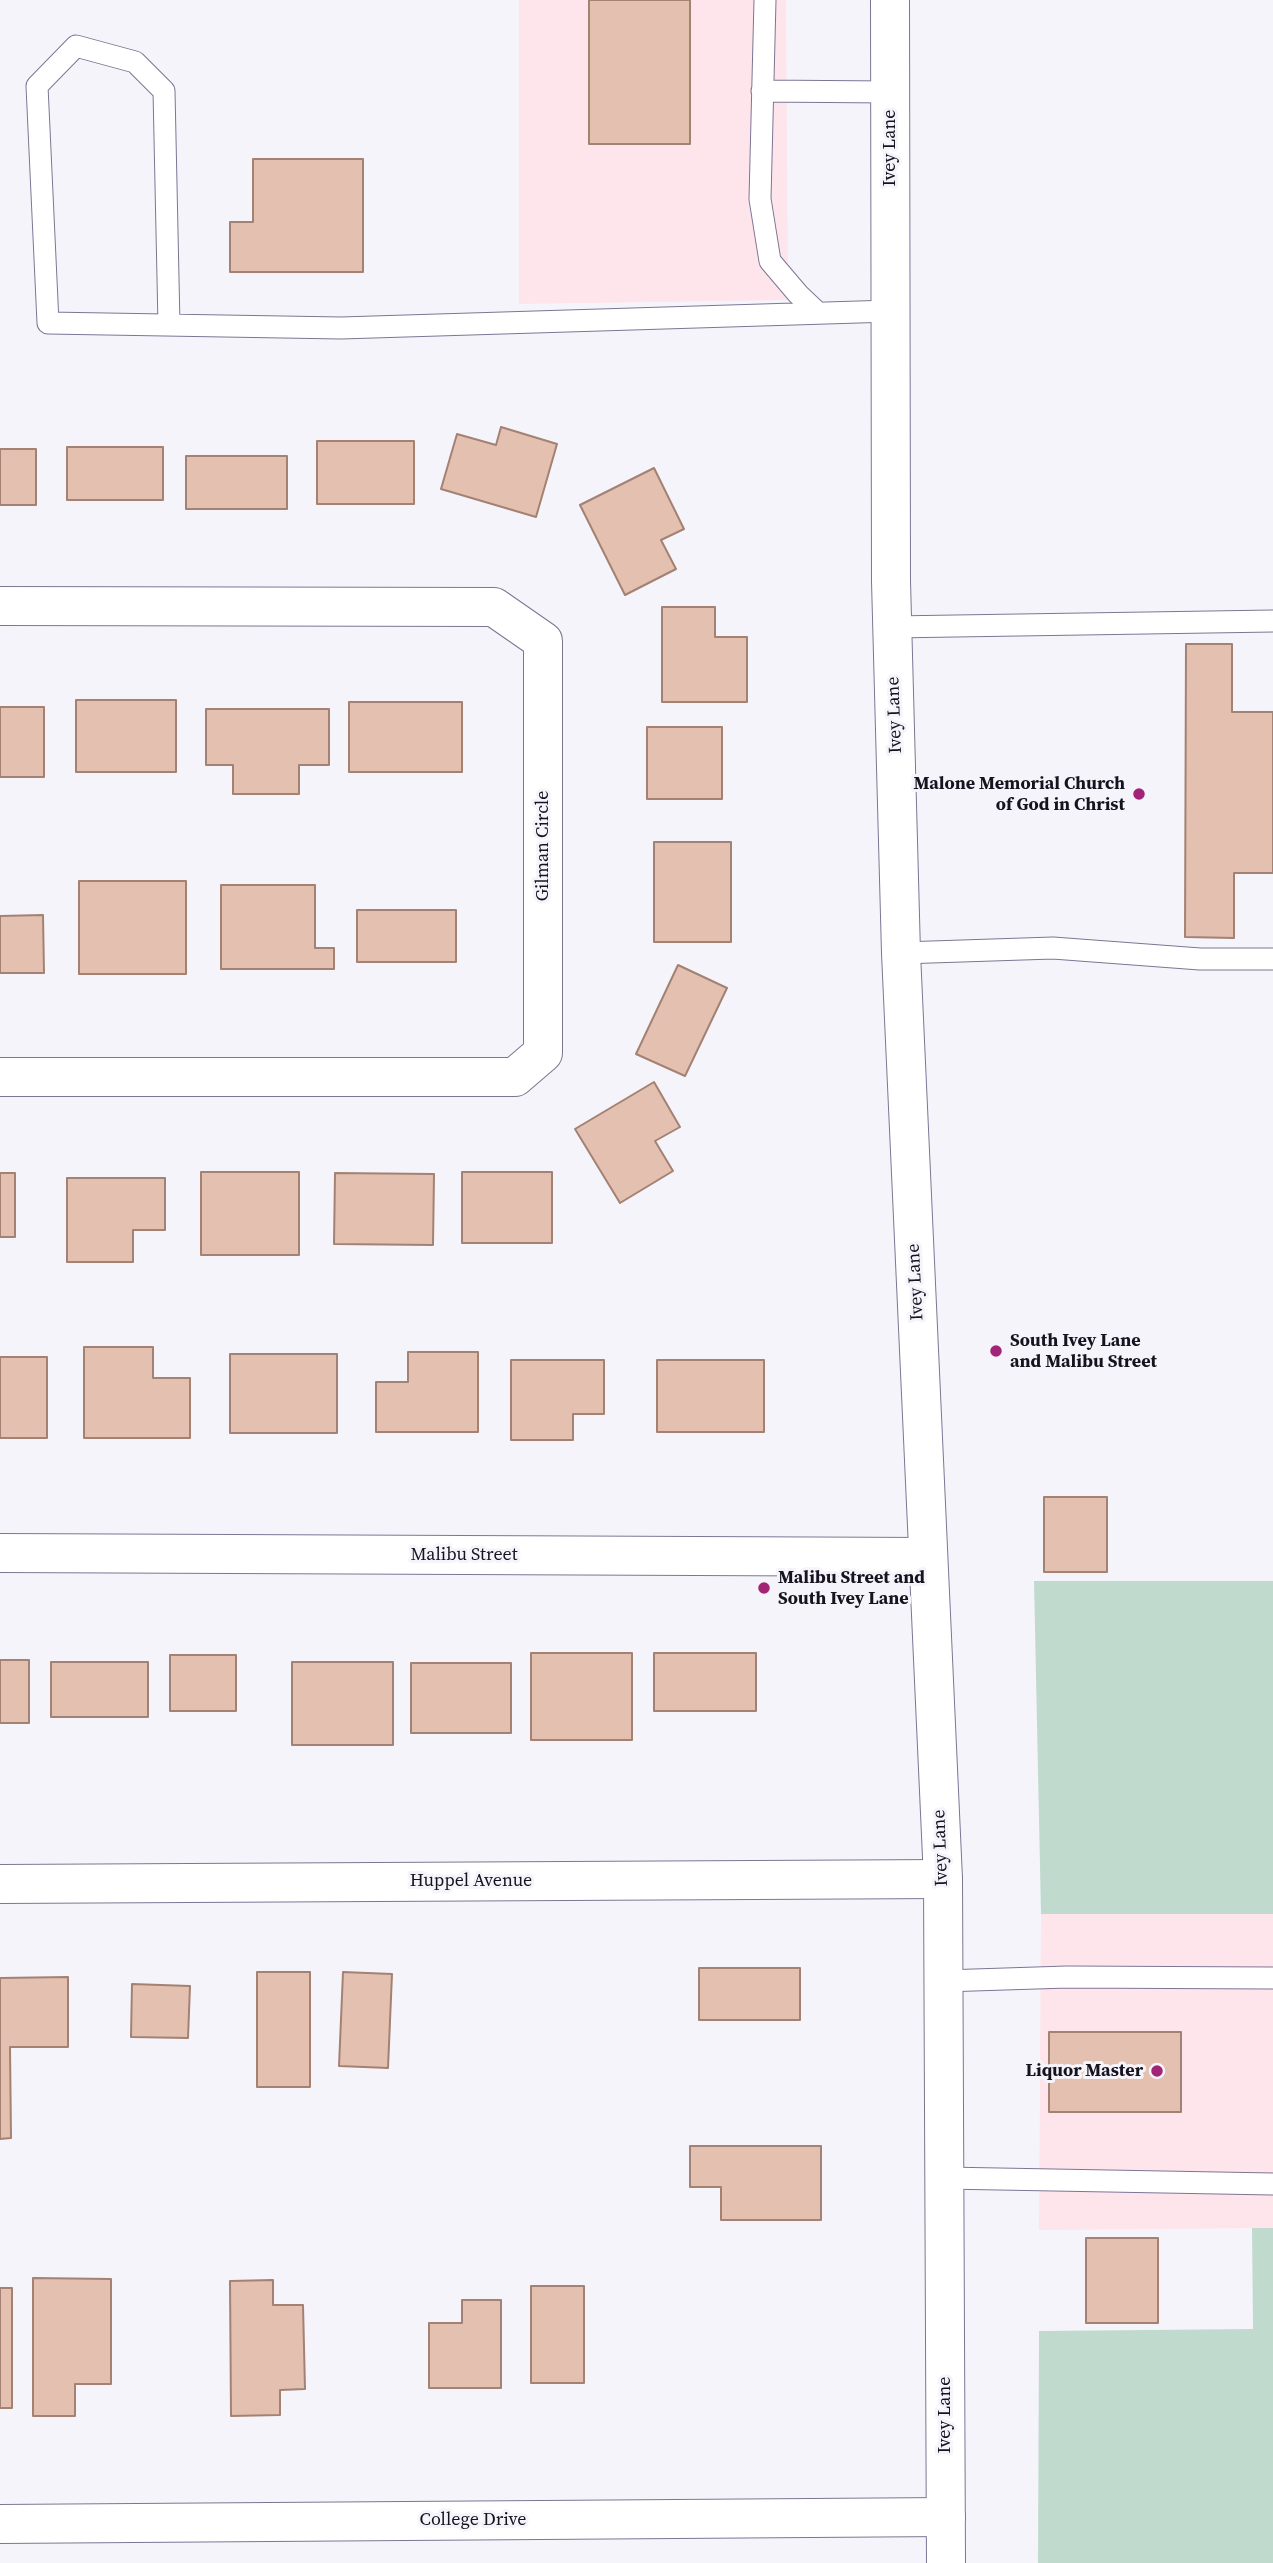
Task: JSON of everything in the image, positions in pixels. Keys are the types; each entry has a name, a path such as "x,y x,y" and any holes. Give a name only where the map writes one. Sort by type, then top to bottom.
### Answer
{"street":[{"name":"Ivey Lane","path":"890,0 892,627 901,953 943,1879 946,2563"},
{"name":"Gilman Circle","path":"0,606 494,607 543,641 543,1053 515,1077 0,1077"},
{"name":"Malibu Street","path":"0,1553 928,1557"},
{"name":"Huppel Avenue","path":"0,1884 943,1879"},
{"name":"College Drive","path":"0,2524 946,2517"}],"lane":[{"path":"765,0 760,199 770,261 818,313"},
{"path":"169,325 164,91 135,62 76,46 37,86 48,323 341,328 891,311"},
{"path":"762,91 890,92"},
{"path":"892,627 1273,621"},
{"path":"901,953 1053,948 1200,959 1273,959"},
{"path":"943,1981 1067,1977 1273,1978"},
{"path":"944,2178 1273,2184"}],"shaded area":[{"path":"519,0 786,0 788,300 519,304"},
{"name":"Liquor Master","path":"1041,1914 1273,1914 1273,2228 1039,2230"}],"green space":[{"path":"1034,1581 1273,1581 1273,1914 1041,1914"},
{"path":"1252,2228 1273,2228 1273,2563 1038,2563 1039,2331 1253,2329"}],"building":[{"path":"589,0 690,0 690,144 589,144"},
{"path":"253,159 363,159 363,272 230,272 230,222 253,222"},
{"path":"501,427 557,444 536,517 441,489 457,434 496,445"},
{"path":"317,441 414,441 414,504 317,504"},
{"path":"67,447 163,447 163,500 67,500"},
{"path":"0,449 36,449 36,505 0,505"},
{"path":"186,456 287,456 287,509 186,509"},
{"path":"654,468 684,529 661,540 676,569 625,595 580,505"},
{"path":"662,607 715,607 715,637 747,637 747,702 662,702"},
{"path":"1186,644 1232,644 1232,712 1273,712 1273,873 1234,873 1234,938 1185,937"},
{"path":"76,700 176,700 176,772 76,772"},
{"path":"349,702 462,702 462,772 349,772"},
{"path":"0,707 44,707 44,777 0,777"},
{"path":"206,709 329,709 329,765 299,765 299,794 233,794 233,765 206,765"},
{"path":"647,727 722,727 722,799 647,799"},
{"path":"654,842 731,842 731,942 654,942"},
{"path":"79,881 186,881 186,974 79,974"},
{"path":"221,885 315,885 315,948 334,948 334,969 221,969"},
{"path":"357,910 456,910 456,962 357,962"},
{"path":"43,915 44,973 0,973 0,916"},
{"path":"678,965 727,988 685,1076 636,1054"},
{"path":"654,1082 680,1127 655,1141 673,1171 620,1203 575,1129"},
{"path":"201,1172 299,1172 299,1255 201,1255"},
{"path":"462,1172 552,1172 552,1243 462,1243"},
{"path":"0,1173 15,1173 15,1237 0,1237"},
{"path":"335,1173 434,1174 433,1245 334,1244"},
{"path":"67,1178 165,1178 165,1230 133,1230 133,1262 67,1262"},
{"path":"84,1347 153,1347 153,1378 190,1378 190,1438 84,1438"},
{"path":"408,1352 478,1352 478,1432 376,1432 376,1382 408,1382"},
{"path":"230,1354 337,1354 337,1433 230,1433"},
{"path":"0,1357 47,1357 47,1438 0,1438"},
{"path":"511,1360 604,1360 604,1414 573,1414 573,1440 511,1440"},
{"path":"657,1360 764,1360 764,1432 657,1432"},
{"path":"1044,1497 1107,1497 1107,1572 1044,1572"},
{"path":"531,1653 632,1653 632,1740 531,1740"},
{"path":"654,1653 756,1653 756,1711 654,1711"},
{"path":"170,1655 236,1655 236,1711 170,1711"},
{"path":"0,1660 29,1660 29,1723 0,1723"},
{"path":"51,1662 148,1662 148,1717 51,1717"},
{"path":"292,1662 393,1662 393,1745 292,1745"},
{"path":"411,1663 511,1663 511,1733 411,1733"},
{"path":"699,1968 800,1968 800,2020 699,2020"},
{"path":"257,1972 310,1972 310,2087 257,2087"},
{"path":"343,1972 392,1974 388,2068 339,2066"},
{"path":"68,1977 68,2047 10,2047 11,2138 0,2139 0,1978"},
{"path":"132,1984 190,1986 188,2038 131,2037"},
{"path":"1049,2032 1181,2032 1181,2112 1049,2112"},
{"path":"690,2146 821,2146 821,2220 721,2220 721,2187 690,2187"},
{"path":"1086,2238 1158,2238 1158,2323 1086,2323"},
{"path":"33,2278 111,2279 111,2384 75,2384 75,2416 33,2416"},
{"path":"273,2280 273,2305 303,2305 305,2389 280,2390 280,2415 231,2416 230,2281"},
{"path":"531,2286 584,2286 584,2383 531,2383"},
{"path":"0,2288 12,2288 12,2408 0,2408"},
{"path":"462,2300 501,2300 501,2388 429,2388 429,2323 462,2323"}],"place":[{"name":"Malone Memorial Church of God in Christ","path":"1139,794"},
{"name":"South Ivey Lane and Malibu Street","path":"996,1351"},
{"name":"Malibu Street and South Ivey Lane","path":"764,1588"},
{"name":"Liquor Master","path":"1157,2071"}]}
